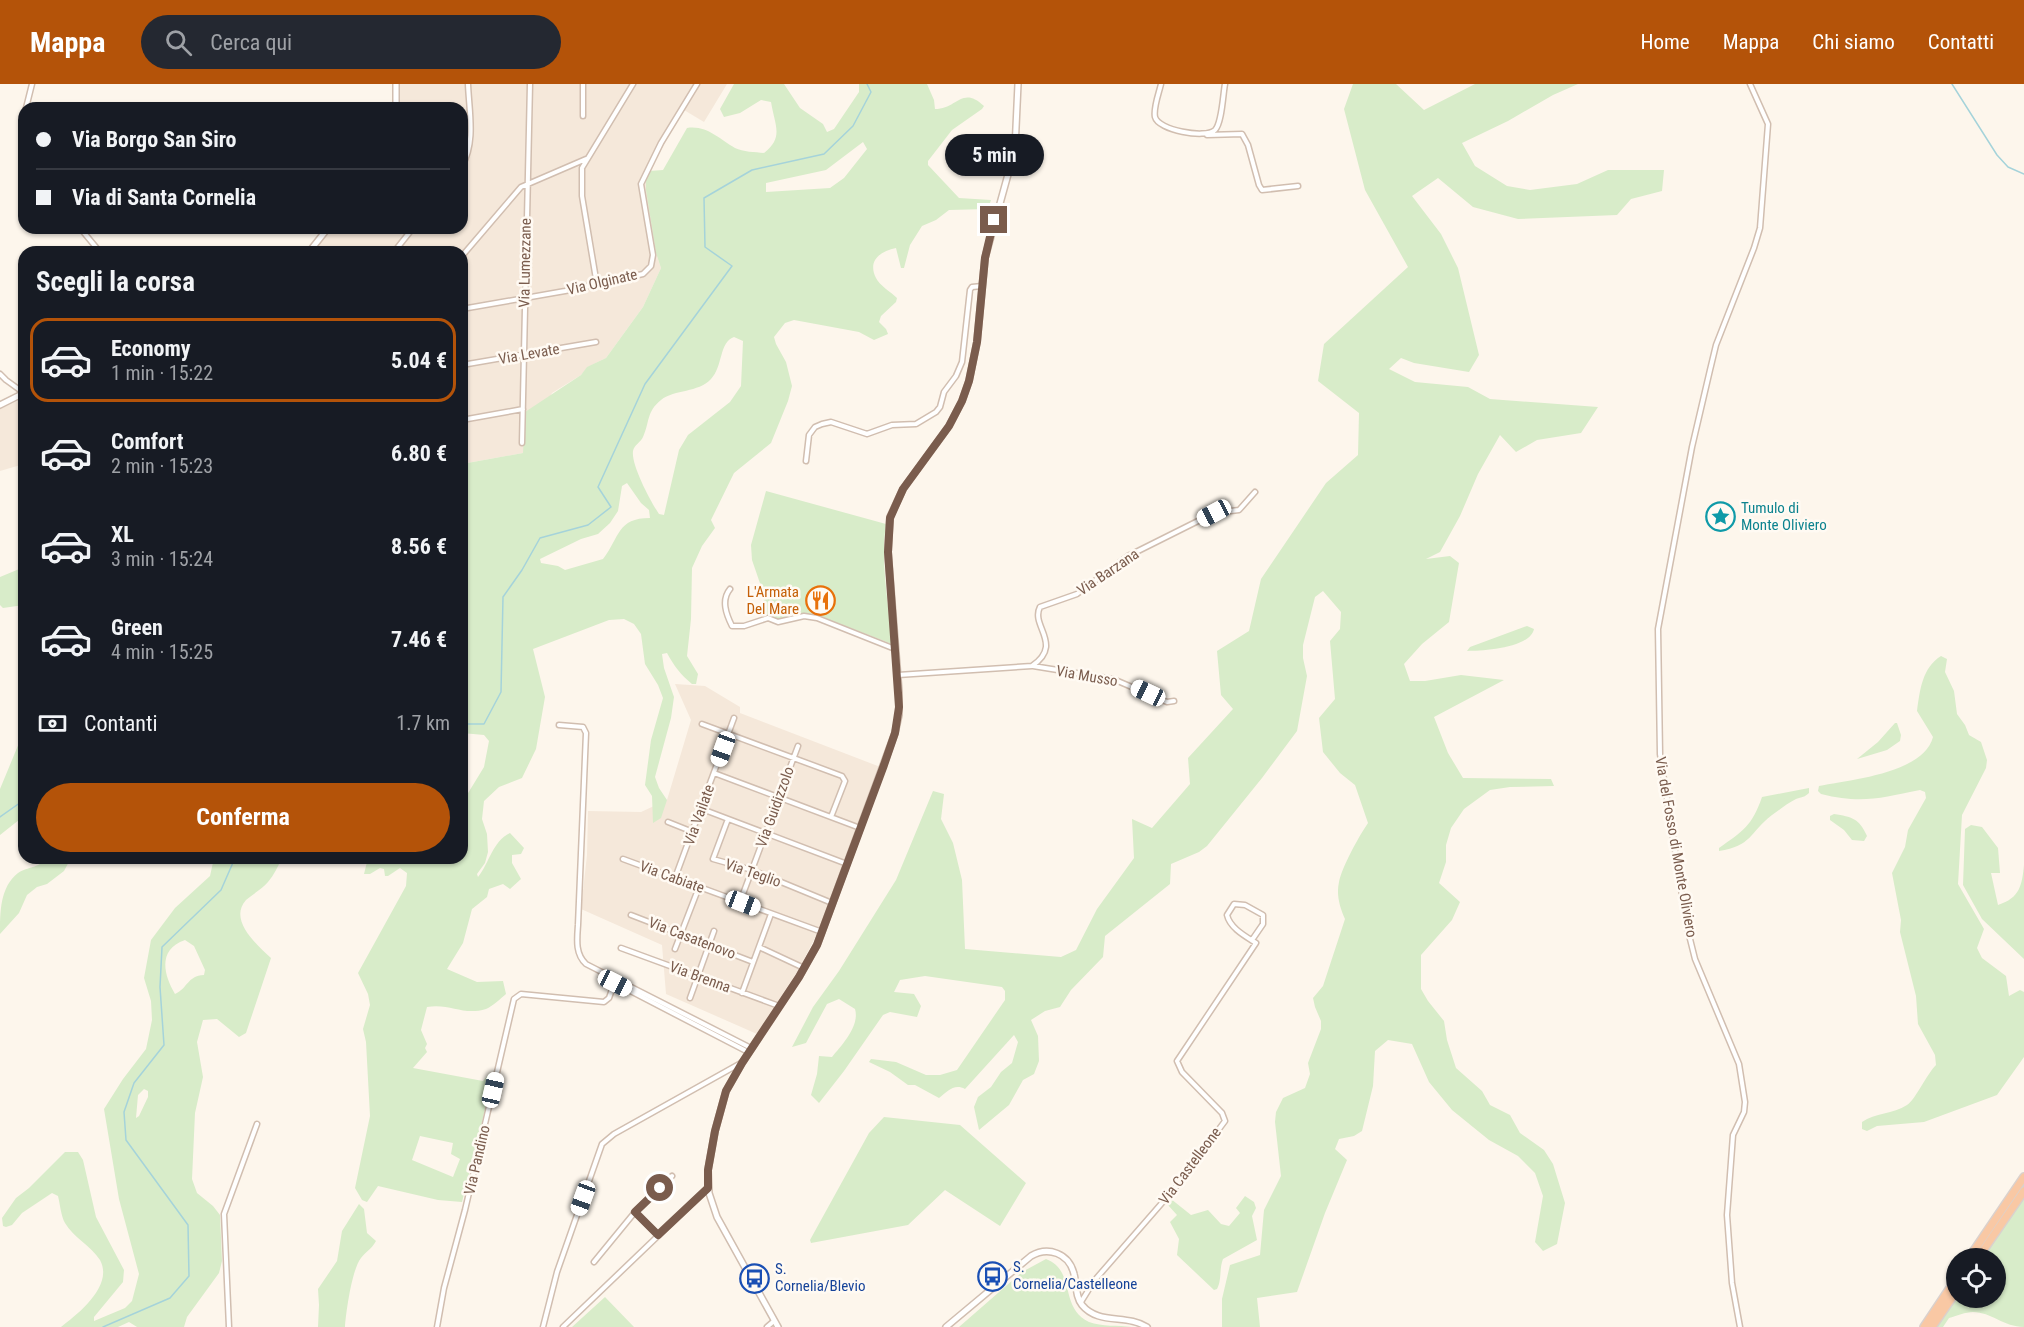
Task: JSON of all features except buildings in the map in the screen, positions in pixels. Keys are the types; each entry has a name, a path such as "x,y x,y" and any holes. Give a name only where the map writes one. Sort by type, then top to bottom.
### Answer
{"highway":[{"path":"1976,1248 2024,1177"},
{"path":"1985,1248 2024,1191"},
{"path":"1924,1327 1946,1294"},
{"path":"1932,1327 1946,1307"}],"street":[{"path":"28,102 32,84"},
{"path":"396,84 396,102"},
{"path":"468,84 470,142 468,151"},
{"name":"Via Lumezzane","path":"522,443 530,84"},
{"path":"583,84 583,116"},
{"path":"597,285 582,196 582,168 633,84"},
{"name":"Via Olginate","path":"468,308 597,285 643,274 651,266 653,255 641,184 661,143 698,84"},
{"path":"772,1325 717,1217 708,1188 708,1170 715,1131 726,1091 804,968 822,932 895,733 899,707 888,552 890,518 903,489 942,438 962,401 973,365 990,235 1015,149 1018,84"},
{"path":"1161,84 1155,115 1158,121 1169,128 1203,135 1242,134 1247,142 1258,185 1262,190 1298,186"},
{"path":"1203,135 1212,132 1218,126 1225,84"},
{"name":"Via del Fosso di Monte Oliviero","path":"1740,1327 1732,1283 1727,1215 1733,1135 1744,1112 1745,1102 1739,1064 1695,959 1688,927 1660,754 1658,629 1692,447 1716,345 1760,228 1768,124 1750,84"},
{"path":"468,249 519,188 586,159"},
{"path":"85,234 95,246"},
{"path":"314,246 323,234"},
{"path":"399,246 408,234"},
{"path":"806,461 811,430 822,424 831,422 867,434 892,425 916,424 936,412 940,407 944,392 956,376 962,362 970,290 972,287 982,286"},
{"name":"Via Levate","path":"468,364 596,342"},
{"path":"0,374 18,389"},
{"path":"0,405 18,396"},
{"path":"468,419 523,409"},
{"name":"Via Barzana","path":"1032,666 1042,658 1046,649 1037,614 1040,607 1077,594 1120,561 1214,513 1239,510 1255,492"},
{"path":"730,589 725,597 725,606 732,626 744,626 768,618 778,622 804,616 817,618 896,649"},
{"path":"898,675 1032,666"},
{"name":"Via Musso","path":"1032,666 1113,679 1167,702 1174,701"},
{"name":"Via Vailate","path":"675,878 734,718"},
{"path":"702,724 844,778 845,782 831,817"},
{"path":"559,725 583,727 586,733 578,925 579,952 586,964 750,1050"},
{"name":"Via Guidizzolo","path":"740,902 798,746"},
{"path":"714,773 860,829"},
{"path":"702,809 847,864"},
{"name":"Via Teglio","path":"728,819 713,859 752,870 833,903"},
{"path":"668,822 693,832"},
{"name":"Via Cabiate","path":"623,859 822,932"},
{"path":"675,949 699,887"},
{"name":"Via Castelleone","path":"1080,1303 1089,1286 1175,1188 1212,1135 1225,1121 1222,1113 1180,1070 1177,1061 1256,943 1232,926 1228,920 1227,915 1234,904 1245,905 1263,915 1263,924 1252,940"},
{"name":"Via Casatenovo","path":"742,993 771,914"},
{"name":"Via Casatenovo","path":"631,915 753,962"},
{"path":"690,998 714,931"},
{"path":"759,947 804,968"},
{"name":"Via Brenna","path":"621,948 779,1006"},
{"name":"Via Pandino","path":"437,1327 514,999 521,994 605,1002 616,981"},
{"path":"543,1327 556,1272 602,1144 614,1134 742,1063"},
{"path":"229,1327 224,1214 257,1124"},
{"path":"594,1262 635,1212 672,1176"},
{"path":"563,1327 708,1188"},
{"path":"635,1212 658,1235"},
{"path":"946,1327 1030,1256 1044,1250 1057,1252 1069,1263 1080,1303 1094,1314 1133,1321 1147,1327"}],"shaded area":[{"path":"393,84 727,84 704,122 684,110 649,171 652,225 656,253 661,268 643,307 606,358 588,367 581,375 552,393 523,453 468,463 468,246 310,246 319,234 468,234 468,102 392,102"},
{"path":"18,401 18,466 0,471 0,409"},
{"path":"675,684 705,686 740,707 740,713 883,768 820,928 799,969 757,1034 666,994 662,945 581,909 587,855 588,811 641,812 667,800 691,720"}],"green space":[{"path":"734,84 784,84 800,108 823,124 827,132 834,129 859,92 859,84 927,84 935,109 949,106 965,98 976,100 984,106 952,130 928,161 928,165 959,198 991,200 988,209 949,210 936,220 922,226 910,245 904,268 901,268 896,248 885,251 877,257 873,266 876,278 897,298 896,302 881,316 879,322 888,334 874,340 859,332 794,320 785,323 774,337 786,362 792,386 788,401 771,443 734,473 711,520 715,528 702,546 692,568 691,619 687,656 698,674 696,684 692,684 681,674 667,653 662,654 664,668 674,697 671,718 655,777 667,800 661,818 653,823 652,796 645,785 651,740 663,698 645,664 641,634 634,624 624,619 609,620 533,649 545,697 536,749 522,778 499,787 484,801 482,819 487,834 488,852 485,863 477,874 478,877 495,847 510,833 524,848 521,854 512,855 512,863 521,879 510,889 503,884 489,889 487,897 472,909 463,943 447,969 477,982 503,981 506,994 489,1008 478,1011 427,1007 421,1030 427,1044 425,1048 427,1052 413,1068 483,1081 490,1073 494,1073 462,1202 438,1200 378,1186 367,1202 362,1200 355,1188 370,1116 366,1042 363,1029 370,1005 368,994 358,973 406,886 407,873 400,868 385,876 384,869 380,868 370,874 364,874 366,864 468,864 468,793 484,767 489,741 484,735 468,734 468,463 523,453 525,412 581,375 587,367 606,358 643,307 661,268 656,253 646,180 649,171 663,170 687,128 707,131 735,148 745,151 764,153 774,142 777,130 771,102 761,100 740,113 724,117 720,109","holes":["863,142 867,149 844,178 830,188 766,192 766,183 826,170","734,337 743,341 741,386 730,402 688,435 679,450 664,515 659,514 638,474 633,451 643,437 656,404 673,394 700,387 711,379 718,368 723,349","627,483 649,510 650,518 631,521 625,525 603,559 565,570 558,566 541,563 540,559 581,539 598,534 610,523 618,511 622,486","420,1136 453,1143 451,1154 460,1159 453,1177 412,1160"]},
{"path":"1353,84 1396,84 1424,110 1475,84 1578,84 1462,143 1475,166 1507,186 1530,190 1577,184 1608,170 1664,170 1662,191 1631,199 1617,215 1518,219 1473,207 1438,178 1412,196 1441,234 1458,268 1479,355 1469,372 1414,363 1401,358 1389,369 1415,382 1468,387 1490,399 1598,407 1581,433 1537,440 1516,452 1500,435 1440,552 1426,559 1450,556 1459,563 1449,622 1422,644 1404,664 1410,681 1461,675 1504,680 1434,717 1448,753 1463,778 1551,779 1554,786 1490,790 1464,809 1451,828 1446,845 1446,862 1439,883 1460,902 1452,920 1421,955 1421,989 1444,1021 1456,1068 1482,1091 1490,1105 1510,1115 1520,1133 1544,1150 1553,1164 1565,1203 1557,1244 1543,1251 1535,1242 1543,1196 1535,1173 1518,1156 1489,1140 1452,1110 1429,1082 1412,1044 1388,1040 1375,1051 1373,1086 1362,1131 1354,1136 1339,1139 1335,1149 1347,1160 1297,1292 1257,1298 1260,1327 1222,1327 1222,1299 1230,1265 1260,1255 1264,1210 1281,1176 1276,1112 1283,1098 1305,1088 1310,1074 1308,1063 1321,1029 1321,1021 1313,998 1323,986 1345,919 1339,901 1339,882 1351,852 1368,823 1355,785 1340,773 1323,752 1319,718 1335,699 1330,641 1340,629 1341,612 1323,591 1315,597 1303,645 1307,676 1297,731 1207,846 1171,864 1170,884 1105,936 1103,957 1071,990 1060,1007 1045,1011 1031,1020 1038,1036 1039,1061 1034,1074 1023,1080 1009,1105 979,1130 974,1107 978,1097 991,1087 1001,1072 1012,1063 1018,1042 1014,1035 965,1089 954,1088 939,1098 915,1085 908,1085 890,1072 869,1062 871,1059 896,1062 926,1075 940,1075 957,1070 1005,1000 1005,991 1002,987 925,976 900,980 894,992 914,994 921,1006 917,1017 890,1012 883,1015 819,1103 811,1095 819,1056 832,1057 845,1041 855,1022 855,1009 839,999 827,1004 806,1043 792,1047 813,1007 839,971 896,880 933,791 944,794 941,819 953,843 962,880 965,949 1061,957 1076,950 1097,909 1134,858 1132,819 1152,828 1190,784 1188,758 1233,709 1221,695 1217,651 1249,631 1261,579 1326,483 1358,455 1359,413 1318,381 1324,344 1408,267 1365,190 1344,109"},
{"path":"766,491 886,524 884,569 892,644 822,617 810,614 779,621 770,618 765,612 763,592 752,560 751,545"},
{"path":"18,570 18,606 3,608 0,605 0,577"},
{"path":"1527,626 1534,629 1531,635 1516,644 1495,649 1467,651 1470,647"},
{"path":"1941,656 1947,659 1945,672 1954,691 1957,714 1969,735 1981,742 1987,760 1986,768 1962,815 1958,884 1984,929 1977,948 1982,958 2006,976 2009,996 2020,990 2024,992 2024,1057 1997,1095 1924,1122 1877,1126 1867,1131 1862,1129 1862,1122 1907,1105 1936,1065 1935,1055 1918,1024 1916,996 1900,932 1901,920 1892,873 1905,847 1908,830 1926,798 1925,792 1920,790 1860,799 1835,797 1821,794 1818,791 1819,786 1884,773 1901,767 1916,759 1927,749 1933,737 1917,711 1918,703 1926,673"},
{"path":"1895,723 1901,735 1900,741 1887,750 1857,759 1878,742"},
{"path":"18,746 18,821 0,835 0,789"},
{"path":"1809,788 1808,794 1772,815 1744,842 1730,849 1719,851 1719,848 1741,832 1750,821 1762,797"},
{"path":"1834,814 1858,822 1867,836 1864,841 1852,840 1844,830 1830,820 1830,816"},
{"path":"1971,825 1982,827 1998,848 2000,873 1991,873 1998,905 2015,895 2022,879 2024,865 2024,959 1982,919 1963,885 1965,829"},
{"path":"40,864 68,864 64,871 47,884 37,887 27,895 19,913 0,934 4,893 12,879 22,871"},
{"path":"213,864 279,864 268,882 246,900 241,908 240,916 246,932 271,958 246,1033 239,1037 217,1019 203,1020 197,1042 203,1077 195,1113 192,1179 197,1193 220,1215 222,1261 219,1273 187,1317 184,1327 137,1327 129,1322 118,1327 61,1327 85,1307 98,1289 103,1270 100,1260 68,1228 62,1217 58,1196 52,1193 22,1213 12,1225 3,1226 2,1218 16,1198 65,1152 78,1152 83,1160 96,1217 124,1270 123,1282 94,1317 94,1321 125,1308 132,1301 139,1274 119,1199 104,1109 146,1049 152,1020 151,1001 144,978 151,940 175,908 210,876","holes":["185,940 194,946 205,970 204,975 194,978 175,994 166,970 167,956 170,949","144,1089 148,1091 148,1097 136,1118 138,1095"]},
{"path":"884,1117 960,1125 1026,1183 1000,1226 945,1190 908,1225 811,1243 810,1240 869,1133"},
{"path":"1245,1196 1254,1202 1256,1208 1252,1216 1257,1240 1223,1259 1219,1286 1214,1290 1177,1255 1179,1239 1170,1222 1177,1215 1167,1204 1171,1199 1191,1215 1208,1210 1221,1224 1229,1226 1240,1213 1236,1208"},
{"path":"2024,1196 2024,1327 2010,1325 1986,1314 1973,1312 1949,1318 1943,1327 1937,1327 1950,1308 2006,1308 2006,1248 1989,1248"},
{"path":"359,1204 364,1209 367,1233 376,1241 361,1258 355,1271 345,1327 318,1327 318,1289 337,1261 342,1231"},
{"path":"1046,1259 1055,1264 1061,1272 1070,1299 1080,1316 1094,1324 1132,1327 959,1327 1022,1272"},
{"path":"605,1297 634,1327 572,1327"}],"waterway":[{"path":"468,724 484,724 501,692 503,597 540,538 588,525 611,507 598,487 645,384 732,266 705,247 704,198 752,170 824,154 853,126 871,92 867,84"},
{"path":"1952,84 1997,155 2008,167 2024,174"},
{"path":"0,817 18,804"},
{"path":"103,1327 170,1298 189,1276 188,1225 126,1140 124,1112 134,1083 164,1045 160,987 162,947 221,890 232,864"}],"place":[{"name":"Tumulo di Monte Oliviero","path":"1720,517"},
{"name":"L'Armata Del Mare","path":"820,601"},
{"name":"S. Cornelia/Castelleone","path":"992,1276"},
{"name":"S. Cornelia/Blevio","path":"754,1278"}],"route":[{"path":"660,1188 635,1212 658,1235 708,1188 708,1170 715,1131 726,1091 817,945 884,765 898,722 899,707 888,552 890,518 903,489 949,426 969,381 977,342 985,258 994,220"}]}
